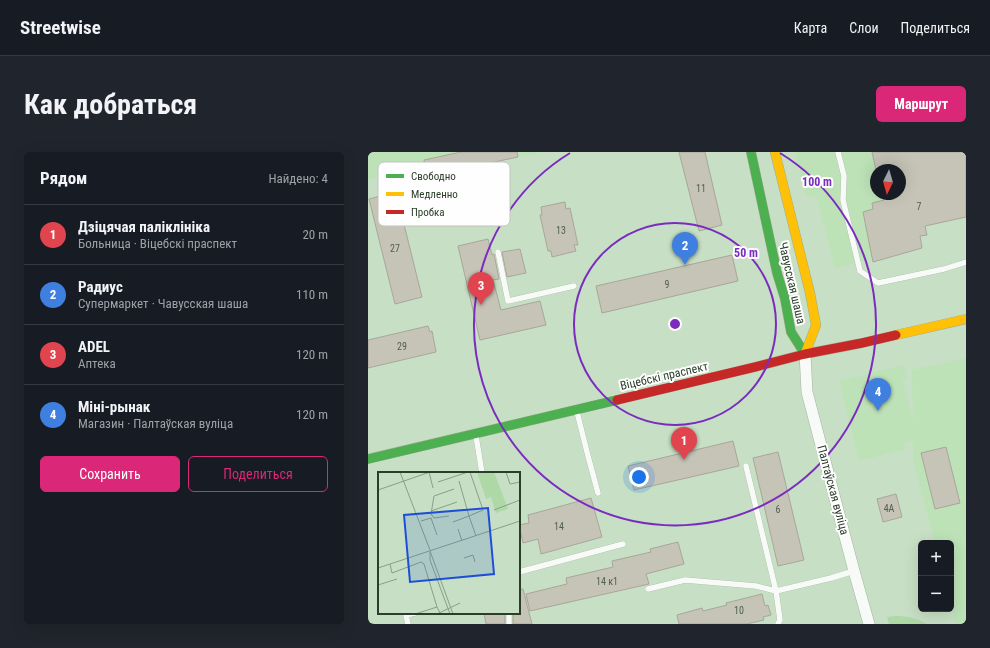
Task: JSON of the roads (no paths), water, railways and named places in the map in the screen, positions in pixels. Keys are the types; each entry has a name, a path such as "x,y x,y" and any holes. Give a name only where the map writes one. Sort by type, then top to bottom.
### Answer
{"main road":[{"name":"Чавусская шаша","path":"751,152 791,332 805,354"},
{"name":"Чавусская шаша","path":"775,152 810,293 816,325 805,354"},
{"name":"Віцебскі праспект","path":"368,459 805,354 862,343 966,318"}],"street":[{"name":"Палтаўская вуліца","path":"805,354 807,392 869,624"}],"lane":[{"path":"838,152 844,176 843,200 860,271 878,283 944,269 966,262"},
{"path":"498,252 508,301 574,286"},
{"path":"577,410 598,493"},
{"path":"476,433 482,472"},
{"path":"746,466 776,591 780,620 778,624"},
{"path":"520,572 623,544"},
{"path":"648,589 685,580 756,586 776,591 854,571"},
{"path":"408,624 406,615 410,614"}],"place":[{"name":"Радиус","path":"685,265"},
{"name":"ADEL","path":"481,305"},
{"name":"Міні-рынак","path":"878,411"},
{"name":"Дзіцячая паліклініка","path":"684,460"}]}
